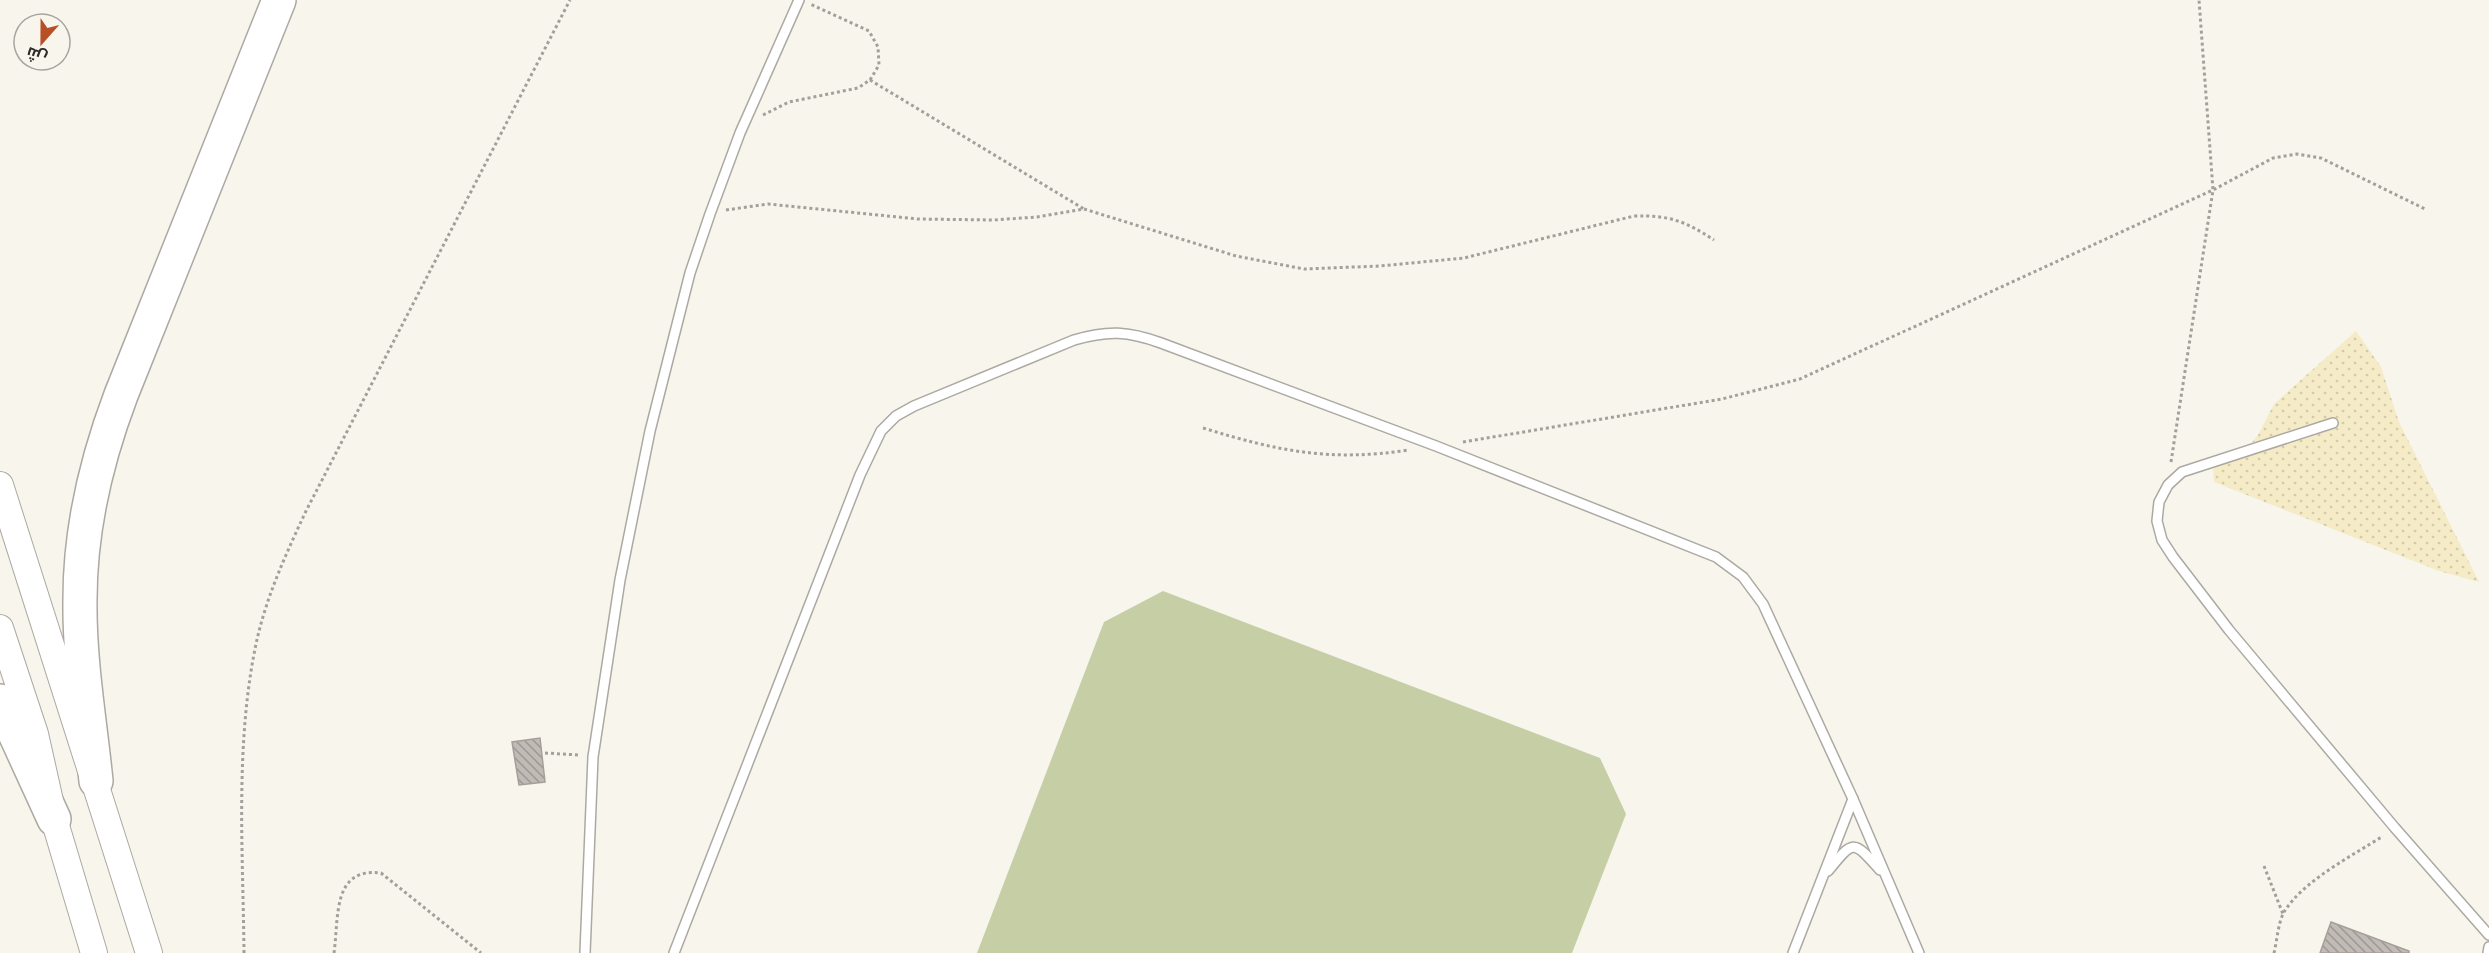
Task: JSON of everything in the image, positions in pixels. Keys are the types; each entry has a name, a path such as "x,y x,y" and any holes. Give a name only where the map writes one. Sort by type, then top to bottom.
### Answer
{"highway":[{"path":"96,781 80,611 81,564 91,495 102,450 121,395 279,0"},
{"path":"0,701 54,819"}],"main road":[{"path":"0,484 149,953"},
{"path":"0,628 35,734 54,819 94,953"}],"lane":[{"path":"585,953 593,757 620,580 650,432 690,273 710,214 740,133 800,0"},
{"path":"674,953 871,450 881,431 896,416 914,406 1074,340 1097,333 1119,332 1141,335 1686,543 1716,557 1743,577 1763,604 1853,799 1919,953"},
{"path":"2333,423 2182,472 2168,485 2159,502 2157,521 2162,540 2229,630 2395,828 2489,935"},
{"path":"1793,953 1853,799"},
{"path":"1820,880 1843,852 1853,846 1859,848 1886,876"},
{"path":"2488,953 2489,947"}],"path":[{"path":"244,953 242,780 245,711 256,642 277,575 306,511 570,0"},
{"path":"740,133 778,106 858,88 870,80 879,65 878,47 869,31 800,0"},
{"path":"2168,485 2213,190 2199,0"},
{"path":"870,80 1084,208 1236,256 1304,269 1380,266 1464,258 1634,216 1660,215 1688,223 1714,240"},
{"path":"1203,428 1250,443 1296,453 1343,457 1436,446 1761,391 1800,379 2213,190 2273,158 2297,154 2321,158 2425,208"},
{"path":"710,214 734,207 768,204 918,219 993,220 1037,217 1084,208"},
{"path":"545,753 593,757"},
{"path":"2274,953 2283,914 2298,896 2320,878 2395,828"},
{"path":"2264,866 2283,914"},
{"path":"334,953 342,890 351,877 366,871 381,873 481,953"}],"green space":[{"path":"1163,591 1600,758 1626,814 1572,953 977,953 1104,622"}],"sand":[{"path":"2356,331 2381,367 2399,422 2479,582 2439,571 2214,482 2213,469 2246,450 2258,435 2274,404"}],"building":[{"path":"540,738 545,782 519,785 512,742"},
{"path":"2331,922 2409,951 2409,953 2320,953"}]}
